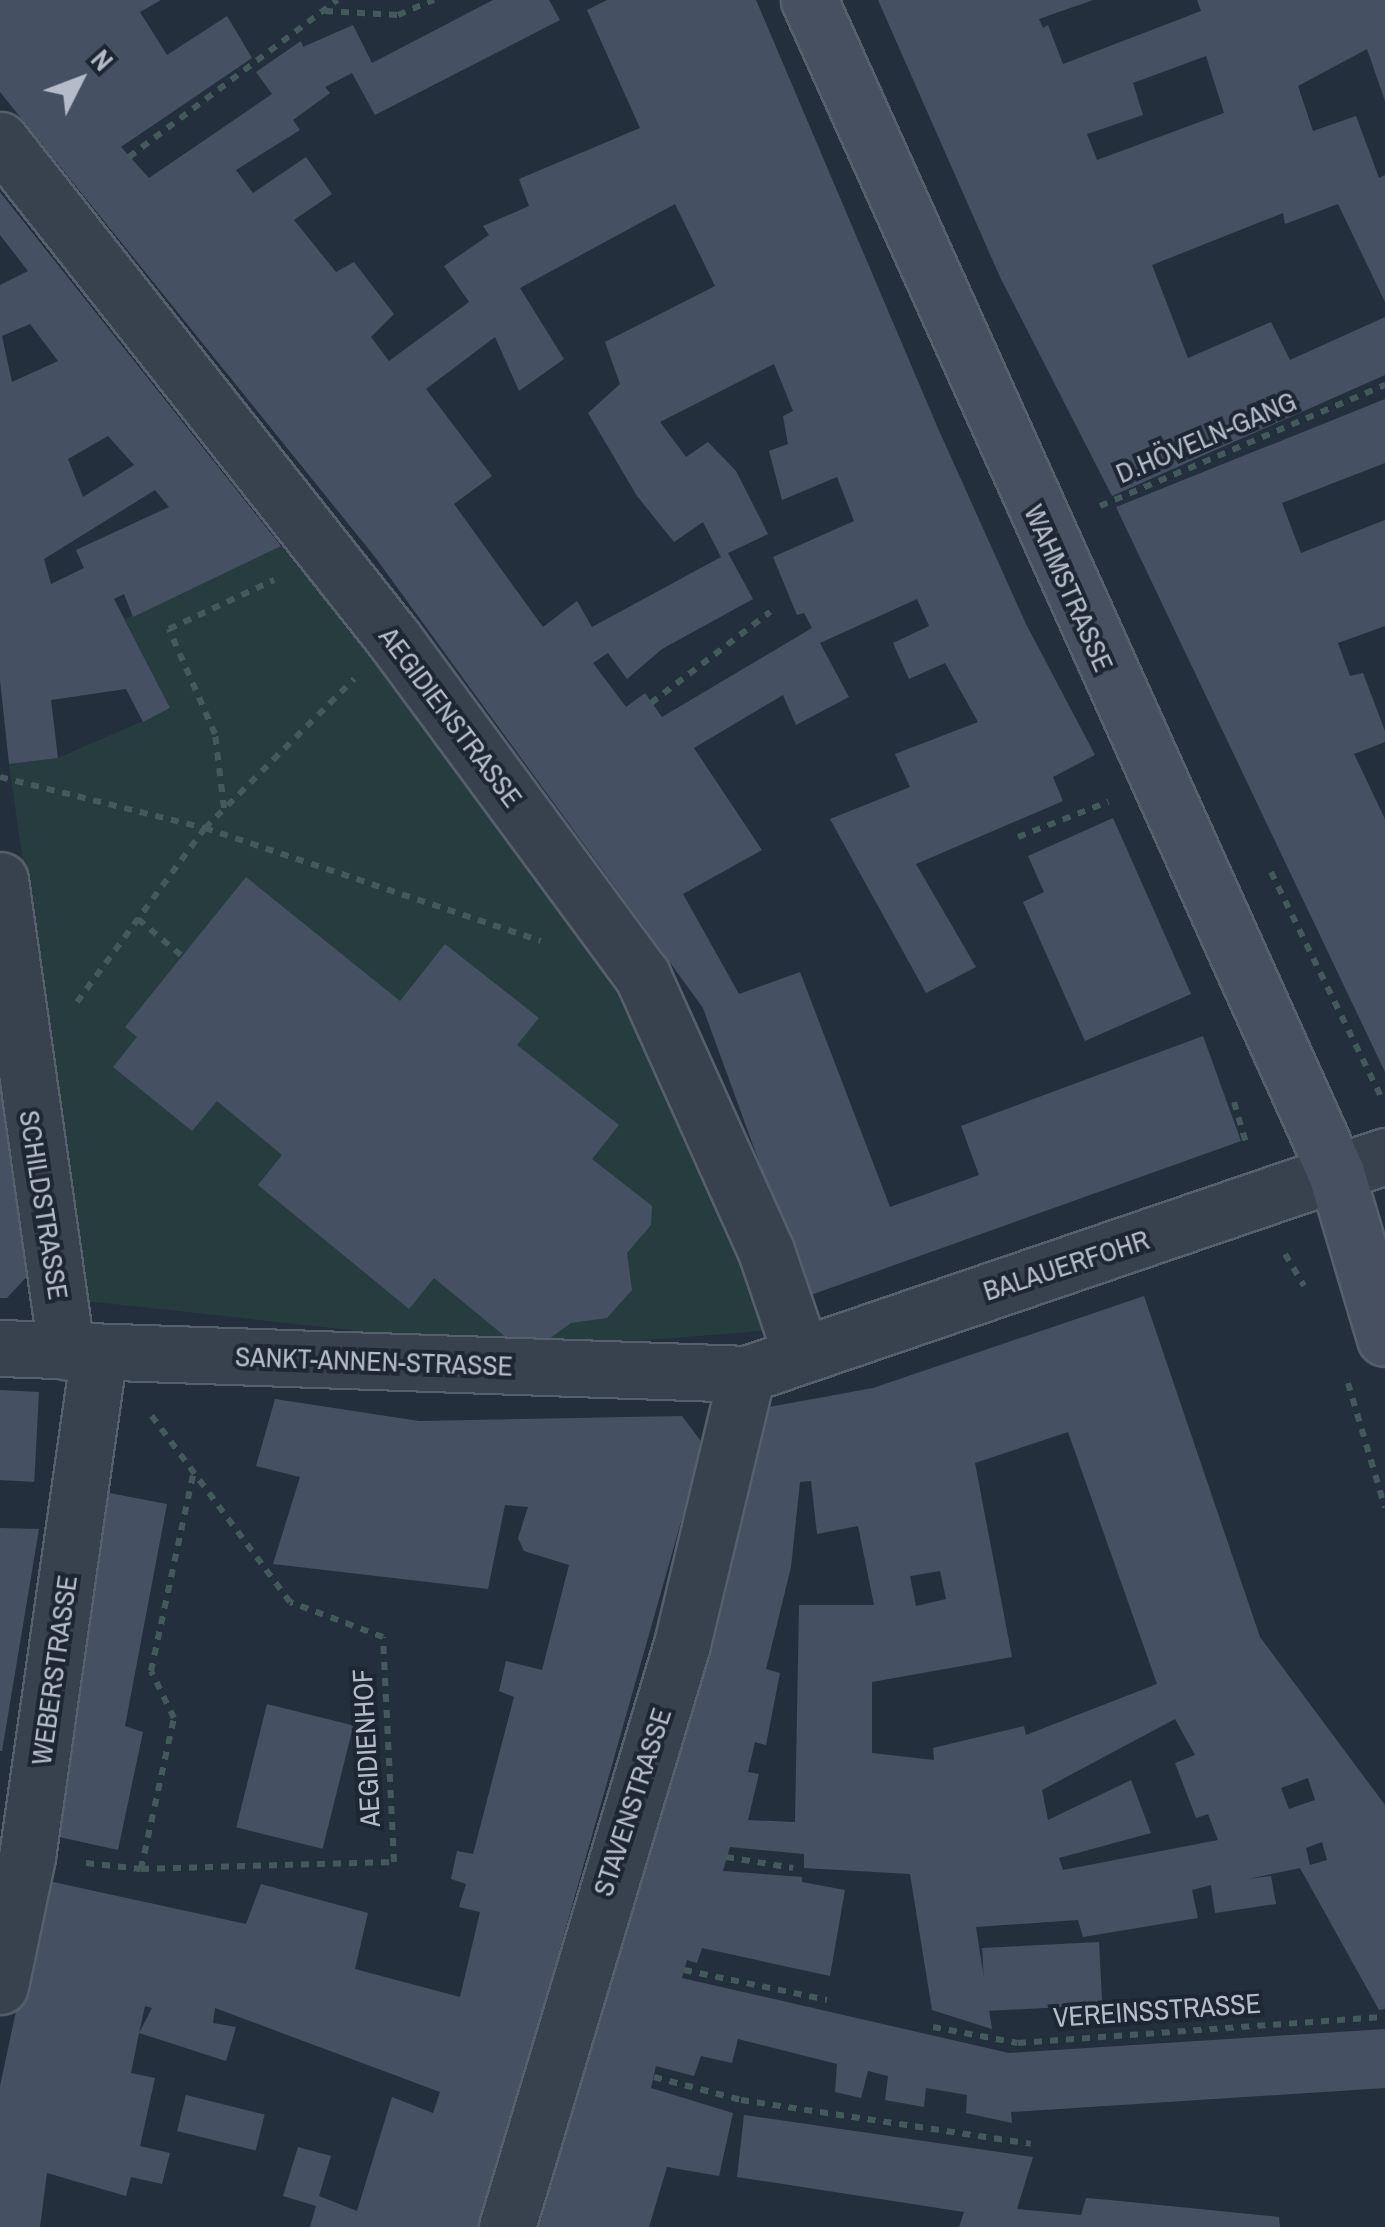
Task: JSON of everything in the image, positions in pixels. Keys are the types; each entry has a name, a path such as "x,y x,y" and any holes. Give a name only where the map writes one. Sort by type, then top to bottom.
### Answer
{"street":[{"name":"WAHMSTRASSE","path":"809,0 1044,530 1360,1165 1385,1338"},
{"name":"AEGIDIENSTRASSE","path":"0,140 394,639 642,975 766,1251 801,1354"},
{"name":"SCHILDSTRASSE","path":"0,880 24,1074 82,1352"},
{"name":"BALAUERFOHR","path":"747,1374 1360,1165"},
{"name":"SANKT-ANNEN-STRASSE","path":"0,1348 747,1374"},
{"name":"WEBERSTRASSE","path":"0,1986 27,1857 82,1352"},
{"name":"STAVENSTRASSE","path":"507,2227 682,1644 747,1374"}],"path":[{"path":"129,157 336,0"},
{"path":"324,11 398,15 434,0"},
{"name":"D.HÖVELN-GANG","path":"1044,530 1385,385"},
{"path":"224,808 216,734 169,629 325,556"},
{"path":"651,703 770,612"},
{"path":"24,1074 205,828 394,639"},
{"path":"0,777 205,828 551,944"},
{"path":"1018,837 1070,817"},
{"path":"138,919 182,956"},
{"name":"AEGIDIENHOF","path":"27,1857 141,1869 394,1862 383,1637 290,1602 193,1475 82,1352"},
{"path":"141,1869 174,1718 152,1671 193,1475"},
{"path":"726,1857 793,1868"},
{"path":"684,1970 826,2000"},
{"name":"VEREINSSTRASSE","path":"933,2027 1018,2043 1385,2016"},
{"path":"654,2077 742,2100 1032,2144"}],"green space":[{"path":"281,546 391,675 541,878 629,1010 771,1330 534,1350 86,1301 9,764 58,758 170,709 125,619"}],"building":[{"path":"0,0 161,0 140,12 167,55 227,16 252,58 121,147 149,178 272,94 256,72 301,41 303,47 353,25 372,63 493,0 549,0 560,20 375,115 352,73 325,87 330,93 293,120 300,130 236,170 253,193 306,157 332,194 294,220 336,272 354,262 394,314 371,337 389,361 469,302 444,266 489,235 483,226 529,206 519,179 640,128 587,10 607,0 756,0 937,426 1026,624 1095,755 1053,777 1063,801 916,864 976,967 926,993 830,819 910,787 895,754 978,722 945,663 909,679 893,643 929,626 917,599 820,643 849,697 796,725 783,695 694,748 762,850 683,894 739,994 800,972 890,1207 979,1175 961,1126 1203,1036 1241,1141 808,1296 703,1008 375,557 0,92","holes":["675,204 715,286 605,342 620,384 588,413 637,496 674,542 703,522 721,557 592,627 577,601 543,627 454,504 492,476 426,389 495,337 519,391 564,359 520,288","774,364 793,411 783,416 788,444 769,451 782,500 837,477 854,521 773,557 797,615 804,613 812,628 662,717 645,693 626,707 593,663 608,653 627,679 662,649 753,599 728,553 768,534 736,471 708,442 686,457 660,422"]},
{"path":"878,0 1093,0 1039,19 1043,28 1048,25 1063,64 1201,11 1197,0 1385,0 1385,101 1367,49 1298,86 1313,131 1356,116 1379,178 1385,175 1385,302 1338,204 1285,224 1283,213 1152,265 1188,358 1271,322 1290,360 1385,317 1385,375 1112,496 1000,277","holes":["1206,56 1224,113 1097,160 1087,134 1143,115 1133,83"]},
{"path":"0,192 281,546 133,617 124,594 114,599 170,708 143,722 126,689 51,700 58,758 9,764 0,680 0,285 28,271 0,235","holes":["30,324 58,361 12,382 2,336","108,436 134,465 83,497 68,459","155,490 169,507 76,550 84,568 51,584 44,559"]},
{"path":"1385,399 1385,463 1282,503 1301,553 1385,520 1385,626 1338,643 1350,676 1363,673 1385,731 1385,742 1354,754 1385,819 1385,1072 1116,507"},
{"path":"1113,818 1191,994 1085,1041 1023,902 1044,892 1028,856"},
{"path":"246,877 400,1001 445,944 539,1018 517,1045 619,1125 592,1159 652,1206 651,1225 627,1253 632,1290 607,1318 571,1323 534,1350 518,1347 434,1278 409,1309 258,1185 282,1155 217,1101 192,1131 113,1067 137,1037 125,1027"},
{"path":"0,1067 31,1272 7,1298 0,1298"},
{"path":"1144,1296 1260,1637 1385,1805 1385,2009 1379,2010 1300,1868 1248,1879 1271,1876 1276,1904 1215,1913 1211,1885 1192,1890 1198,1918 1083,1937 1078,1920 976,1927 992,2029 932,2010 910,1874 804,1868 804,1854 730,1847 723,1871 802,1877 802,1882 845,1890 830,1976 702,1948 697,1963 687,1960 682,1978 1009,2053 1385,2029 1385,2088 1011,2112 1012,2123 966,2113 967,2095 926,2088 924,2107 885,2100 888,2076 868,2071 861,2098 835,2092 837,2064 738,2039 732,2063 701,2056 694,2076 656,2066 651,2088 733,2113 719,2176 667,2167 649,2227 539,2227 636,1896 758,1409 873,1388","holes":["1068,1432 1157,1684 1026,1735 1024,1726 933,1748 934,1760 872,1753 872,1682 1012,1657 975,1463","811,1481 817,1534 858,1526 874,1605 799,1605 795,1822 748,1820 759,1774 748,1772 755,1742 766,1745 780,1673 766,1669 791,1567 800,1482","940,1571 946,1599 916,1606 910,1576","1175,1719 1195,1755 1175,1763 1196,1818 1208,1814 1218,1840 1063,1870 1059,1858 1151,1833 1131,1780 1048,1820 1042,1790","1308,1778 1315,1800 1289,1809 1281,1788","1322,1842 1327,1860 1310,1865 1306,1848"]},
{"path":"0,1390 39,1392 34,1482 0,1480"},
{"path":"275,1399 419,1421 682,1416 703,1444 481,2227 310,2227 316,2206 283,2196 298,2147 331,2156 319,2196 357,2211 392,2097 433,2113 440,2092 215,2008 213,2023 236,2027 226,2061 139,2033 131,2073 155,2078 140,2146 170,2153 162,2184 131,2177 126,2196 47,2173 40,2227 0,2227 0,2086 44,1880 246,1924 261,1884 368,1913 355,1969 460,1997 480,1912 459,1907 466,1884 451,1879 457,1851 473,1854 514,1697 499,1691 506,1661 542,1670 569,1565 524,1551 518,1538 528,1507 505,1505 488,1589 273,1564 300,1477 256,1466","holes":["145,2006 152,2008 139,2033"]},
{"path":"104,1492 167,1504 125,1726 143,1732 118,1850 46,1834"},
{"path":"0,1528 39,1529 2,1751 0,1751"},
{"path":"267,1704 353,1726 323,1849 236,1827"},
{"path":"1099,1942 1102,2005 985,2011 982,1948"},
{"path":"186,2095 265,2115 256,2150 177,2131"},
{"path":"744,2115 1033,2157 1017,2209 1081,2215 1086,2198 1279,2217 1280,2227 959,2227 964,2212 737,2177"}]}
